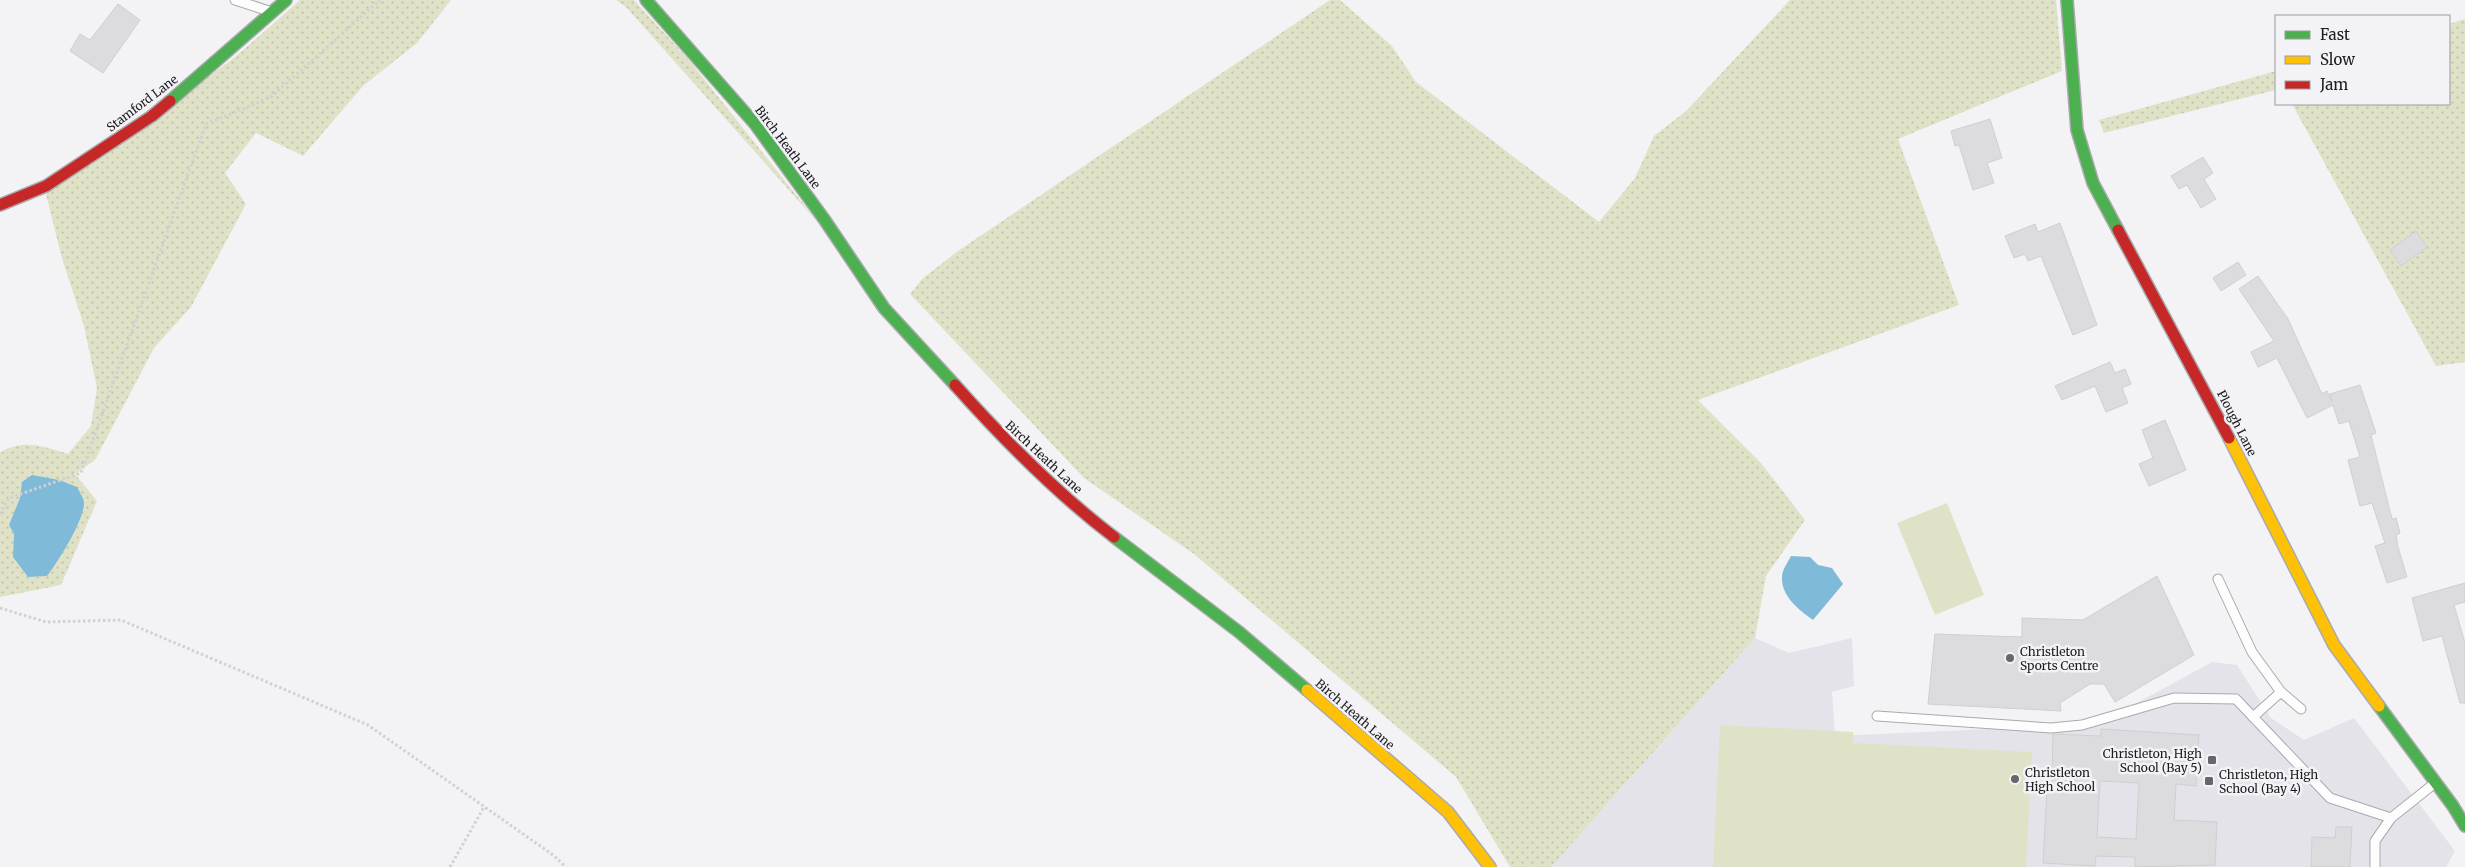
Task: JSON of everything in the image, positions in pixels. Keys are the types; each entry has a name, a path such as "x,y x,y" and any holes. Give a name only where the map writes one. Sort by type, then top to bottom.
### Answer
{"street":[{"name":"Stamford Lane","path":"0,205 46,186 152,116 286,0"},
{"name":"Birch Heath Lane","path":"646,0 755,124 824,219 884,308 1008,444 1093,521 1239,632 1448,812 1490,867"},
{"name":"Plough Lane","path":"2067,0 2077,130 2093,183 2194,369 2334,645 2465,826"}],"lane":[{"path":"236,0 271,12"},
{"path":"2218,579 2252,652 2281,692 2300,709"},
{"path":"2253,717 2281,692"},
{"path":"1877,716 2051,728 2082,725 2174,698 2236,699 2330,798 2391,818"},
{"path":"2375,867 2375,840 2391,818 2435,783"}],"path":[{"path":"0,514 9,498 81,473 206,124 271,97 380,0"},
{"path":"0,608 46,622 121,620 368,725 553,855 566,867"},
{"path":"450,867 484,807"}],"shaded area":[{"name":"Christleton High School","path":"1755,638 1789,653 1852,638 1854,686 1832,692 1835,736 2098,724 2212,662 2237,665 2271,718 2304,740 2354,718 2455,851 2446,867 1551,867"}],"green space":[{"path":"300,0 451,0 417,43 363,86 303,156 256,133 225,173 246,204 191,307 154,348 95,460 75,474 97,501 61,585 0,597 0,453 8,448 34,445 68,454 91,426 97,388 84,326 61,255 46,194 234,58"},
{"path":"616,0 634,0 689,60 820,225 626,7"},
{"path":"1330,0 1340,0 1392,46 1416,82 1599,222 1635,178 1654,136 1686,111 1790,0 2056,0 2062,71 1898,139 1959,305 1698,400 1761,463 1805,520 1766,576 1755,638 1551,867 1510,867 1456,777 1194,554 1084,478 910,294 922,279 958,251"},
{"path":"2465,19 2465,362 2436,366 2293,105 2450,105 2450,24"},
{"path":"2275,71 2275,90 2104,133 2099,120"},
{"path":"1947,503 1984,595 1935,615 1897,523"},
{"path":"1720,725 1853,732 1853,743 2032,752 2026,867 1713,867"}],"water":[{"path":"32,475 59,480 77,487 84,502 76,529 47,576 28,577 13,557 14,534 9,525 20,498 22,482"},
{"path":"1791,556 1810,557 1818,565 1832,568 1843,584 1813,620 1792,602 1784,590 1782,574"}],"building":[{"path":"118,4 140,20 103,73 70,51 80,34 90,40"},
{"path":"1990,119 2002,158 1987,163 1994,183 1973,190 1959,145 1955,146 1951,131"},
{"path":"2203,157 2213,173 2204,179 2216,199 2201,208 2187,185 2179,189 2171,176"},
{"path":"2060,223 2097,325 2073,335 2041,256 2028,261 2025,254 2014,258 2005,236 2035,224 2038,232"},
{"path":"2416,231 2427,247 2401,266 2390,250"},
{"path":"2238,262 2246,275 2221,291 2213,278"},
{"path":"2258,276 2288,319 2322,394 2327,391 2332,401 2330,394 2360,385 2376,433 2371,435 2392,519 2396,518 2400,533 2396,535 2407,577 2387,583 2375,546 2385,543 2372,503 2360,506 2348,460 2360,457 2349,421 2339,424 2333,405 2307,418 2277,358 2258,367 2251,352 2274,341 2239,289"},
{"path":"2110,362 2115,373 2125,369 2131,384 2122,388 2128,403 2106,412 2095,386 2062,400 2055,386"},
{"path":"2165,420 2186,470 2149,486 2139,464 2153,458 2142,430"},
{"path":"2157,576 2194,655 2115,702 2104,684 2090,684 2060,703 2061,711 1928,704 1935,634 2022,637 2022,618 2083,620"},
{"path":"2465,583 2465,602 2454,605 2465,643 2465,703 2460,703 2442,636 2423,641 2412,598"},
{"path":"2101,729 2199,735 2196,786 2176,784 2174,820 2217,822 2215,865 2135,867 2135,857 2096,856 2095,866 2043,863 2048,771 2052,772 2053,734 2101,736","holes":["2100,781 2139,783 2136,839 2097,837"]},
{"path":"2336,827 2352,827 2350,867 2311,867 2312,837 2335,838"}],"traffic: fast":[{"path":"170,101 286,0"},
{"path":"646,0 755,124 824,219 884,308 955,385"},
{"path":"2067,0 2077,130 2093,183 2118,230"},
{"path":"1114,537 1239,632 1307,690"},
{"path":"2379,706 2453,806 2465,826"}],"traffic: slow":[{"path":"2229,438 2334,645 2379,706"},
{"path":"1307,690 1448,812 1490,867"}],"traffic: jam":[{"path":"0,205 46,186 152,116 170,101"},
{"path":"2118,230 2229,438"},
{"path":"955,385 1031,465 1071,502 1114,537"}],"place":[{"name":"Christleton Sports Centre","path":"2010,658"},
{"name":"Christleton, High School (Bay 5)","path":"2212,760"},
{"name":"Christleton High School","path":"2015,779"},
{"name":"Christleton, High School (Bay 4)","path":"2209,781"}]}
